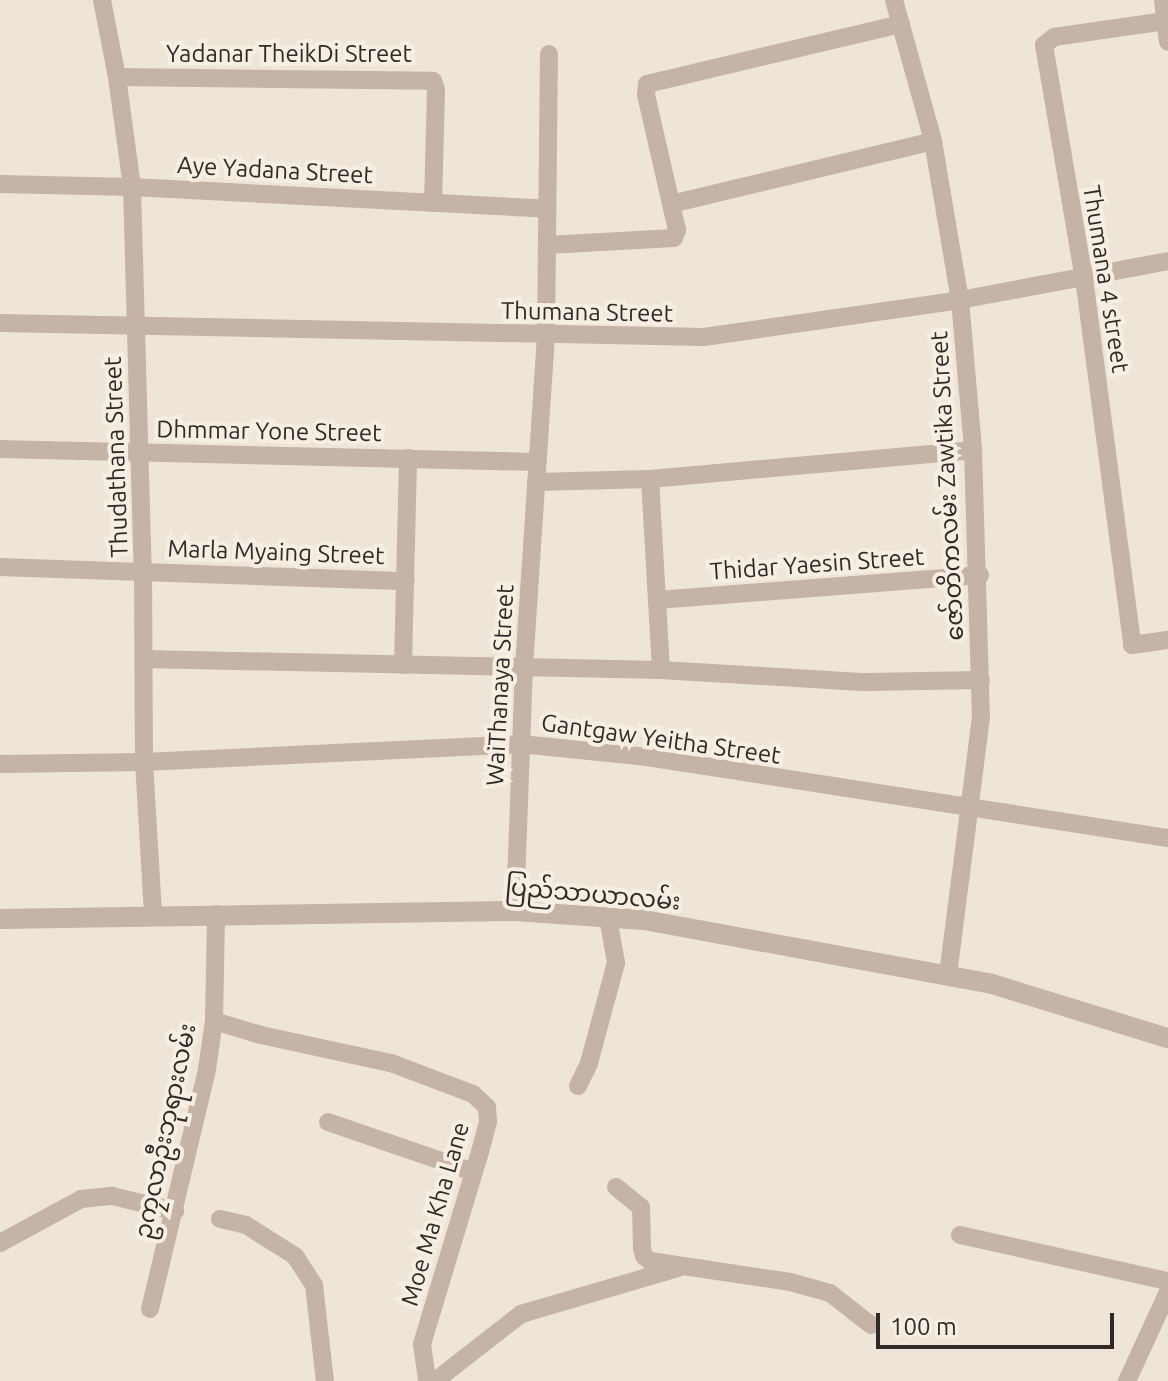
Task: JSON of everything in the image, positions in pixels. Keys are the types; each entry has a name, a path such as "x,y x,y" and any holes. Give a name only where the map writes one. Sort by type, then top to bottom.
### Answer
{"street":[{"name":"Thudathana Street","path":"102,0 117,77 132,187 143,572 144,762 153,915"},
{"path":"1163,0 1168,42"},
{"name":"ဇော်တိကလမ်း Zawtika Street","path":"901,1 901,24 933,141 960,300 980,575 981,680 971,810 948,975"},
{"name":"Thumana 4 street","path":"1165,21 1054,37 1044,45 1084,278 1132,645 1168,640"},
{"path":"547,245 674,238 677,230 646,95 647,84 901,24"},
{"name":"WaiThanaya Street","path":"515,911 524,667 546,336 549,54"},
{"name":"Yadanar TheikDi Street","path":"117,77 433,81 436,90 433,203"},
{"path":"671,204 933,141"},
{"name":"Aye Yadana Street","path":"0,184 132,187 547,209"},
{"name":"Thumana Street","path":"0,323 136,323 546,336 704,337 960,300 1168,261"},
{"name":"Dhmmar Yone Street","path":"0,449 537,462"},
{"path":"536,482 650,479 973,450"},
{"path":"403,665 408,458"},
{"path":"650,479 661,670"},
{"name":"Marla Myaing Street","path":"0,567 406,581"},
{"name":"Thidar Yaesin Street","path":"657,600 980,575"},
{"path":"144,659 661,670 852,682 981,680"},
{"name":"Gantgaw Yeitha Street","path":"0,764 144,762 521,744 647,757 971,810 1168,838"},
{"name":"ပြည်သာယာလမ်း","path":"0,919 515,911 608,917 705,930 948,975 1168,1038"},
{"name":"ဥကၠလာဦးဘုရားလမ်း","path":"150,1309 207,1069 214,1021 216,914"},
{"path":"578,1086 589,1063 616,963 608,917"},
{"name":"Moe Ma Kha Lane","path":"214,1021 261,1035 391,1063 473,1094 487,1107 488,1122 422,1344 427,1381"},
{"path":"328,1122 473,1172"},
{"path":"616,1187 641,1207 644,1256 680,1267 790,1282 830,1293 871,1325"},
{"path":"0,1243 81,1199 112,1196 175,1211"},
{"path":"220,1219 246,1225 295,1256 314,1285 325,1381"},
{"path":"960,1235 1168,1281"},
{"path":"435,1381 521,1314 680,1267"},
{"path":"1127,1381 1168,1292"}]}
